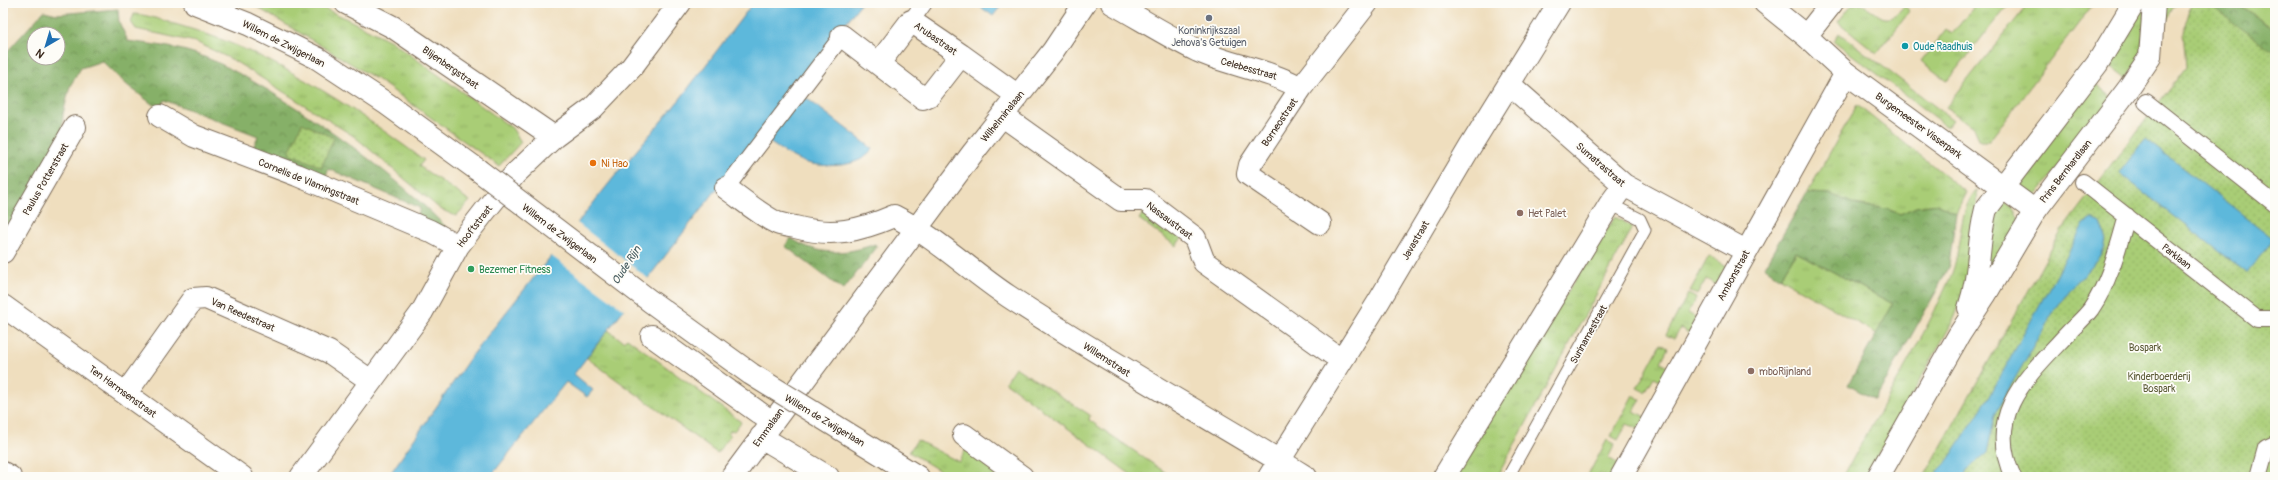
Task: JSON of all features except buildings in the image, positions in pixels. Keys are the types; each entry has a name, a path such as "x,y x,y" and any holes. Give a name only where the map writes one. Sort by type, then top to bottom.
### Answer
{"street":[{"name":"Willem de Zwijgerlaan","path":"195,3 248,24 317,58 387,104 478,170 650,301 751,374 918,477"},
{"name":"Blijenbergstraat","path":"346,3 393,26 554,137"},
{"name":"Hooftstraat","path":"301,477 422,312 458,246 515,174 554,137 593,108 632,68 680,3"},
{"name":"Arubastraat","path":"879,63 924,3"},
{"name":"Wilhelminalaan","path":"804,378 1018,96 1085,3"},
{"name":"Celebesstraat","path":"1112,3 1198,51 1235,65 1282,77 1301,88"},
{"name":"Borneostraat","path":"1320,223 1248,174 1250,165 1301,88 1368,3"},
{"name":"Burgemeester Visserpark","path":"1765,3 1806,36 1846,73 2035,211"},
{"path":"1806,36 1832,3"},
{"name":"Prins Bernhardlaan","path":"1958,335 1976,285 1979,269 1980,232 1986,209 2002,186 2097,64 2134,3"},
{"name":"Prins Bernhardlaan","path":"1878,477 1958,335 1985,296 2035,211 2129,88 2150,57 2154,3"},
{"name":"Javastraat","path":"1275,469 1341,360 1379,301 1509,84 1555,4"},
{"name":"Arubastraat","path":"911,21 1018,96"},
{"name":"Arubastraat","path":"842,36 923,98 930,95 961,55"},
{"path":"842,36 726,188 751,207 778,223 818,233 841,232 871,226 894,216 917,228"},
{"name":"Ambonstraat","path":"1621,477 1846,73"},
{"name":"Sumatrastraat","path":"1509,84 1624,185 1746,251"},
{"path":"2146,102 2275,204"},
{"name":"Cornelis de Vlamingstraat","path":"160,116 194,136 297,175 430,231 458,246"},
{"name":"Nassaustraat","path":"1003,116 1121,200 1145,200 1195,238 1204,262 1341,360"},
{"name":"Paulus Potterstraat","path":"3,252 75,127"},
{"name":"Parklaan","path":"2083,182 2257,319 2275,319"},
{"path":"1444,477 1610,204 1624,185"},
{"path":"2013,477 2004,459 2002,435 2009,408 2026,378 2090,309 2110,273 2127,216"},
{"name":"Willemstraat","path":"917,228 1008,295 1133,375 1275,469 1306,477"},
{"name":"Van Reedestraat","path":"126,392 193,299 206,298 329,352 370,381"},
{"name":"Ten Harmsenstraat","path":"3,306 126,392 242,477"},
{"path":"652,336 766,429 828,477"},
{"name":"Emmalaan","path":"732,477 804,378"},
{"path":"964,435 1022,477"},
{"path":"2271,446 2275,463"},
{"path":"2258,477 2271,446"},
{"path":"3,473 10,477"}],"lane":[{"name":"Surinamestraat","path":"1508,477 1645,230 1640,219 1610,204"}],"green space":[{"path":"250,3 312,3 391,41 512,128 521,142 499,166 378,80"},
{"path":"1853,3 1861,4 1884,18 1890,18 1904,6 1910,11 1877,53 1838,22"},
{"path":"1968,3 2003,3 2007,6 1947,81 1921,61 1946,29 1952,34 1973,8"},
{"path":"2029,3 2094,3 1989,141 1980,141 1974,128 1946,107"},
{"path":"2146,3 2142,54 2126,78 2108,64"},
{"path":"2161,3 2176,3 2164,26"},
{"name":"Bospark","path":"2192,3 2207,3 2275,53 2275,477 1924,477 2062,230 2186,67 2183,32"},
{"path":"2193,3 2237,3 2275,30 2275,90 2202,14 2189,10"},
{"path":"2237,3 2275,3 2275,30"},
{"path":"118,9 119,22 128,41 190,52 210,59 239,73 314,119 360,152 426,207 446,227 445,230 417,219 420,208 329,169 324,179 253,148 258,136 164,100 160,110 127,85 102,61 81,68 70,86 63,114 61,143 3,243 3,56 26,31 26,66 66,66 66,26 30,26 44,11 57,14"},
{"path":"134,14 156,18 212,36 245,49 307,81 366,119 424,160 419,166 470,201 456,216 440,209 355,137 233,60 196,42 136,29 131,22"},
{"path":"1839,33 1953,120 1947,127 1834,41"},
{"path":"2093,82 2113,98 2033,199 2015,183"},
{"path":"1857,105 1966,192 1956,213 1938,204 1916,207 1900,214 1887,209 1854,204 1830,194 1807,193"},
{"path":"302,123 334,138 321,167 289,153"},
{"path":"1977,189 1976,220 1968,275 1953,321 1866,477 1843,477 1926,329 1938,304 1954,267 1966,209 1970,199"},
{"path":"1807,193 1830,194 1857,205 1887,209 1900,214 1916,207 1938,204 1956,213 1949,265 1937,290 1875,400 1848,385 1893,304 1796,252 1780,278 1764,267"},
{"path":"2001,199 2012,207 2020,220 1987,278 1987,231"},
{"path":"1147,208 1184,235 1176,246 1139,219"},
{"path":"1615,217 1633,227 1497,477 1451,477"},
{"path":"791,238 801,244 821,251 843,252 864,248 875,244 877,247 843,290 785,246"},
{"path":"1796,252 1893,304 1877,334 1780,278"},
{"path":"1709,256 1727,266 1717,285 1706,279 1697,295 1690,291"},
{"path":"1688,294 1696,298 1688,313 1699,319 1691,334 1680,328 1674,339 1666,335"},
{"path":"608,330 623,341 627,338 741,422 734,431 731,430 728,434 730,436 717,453 587,358"},
{"path":"1661,344 1668,348 1661,362 1672,368 1664,382 1654,377 1645,392 1637,388"},
{"path":"1015,367 1090,415 1089,420 1172,477 1134,477 1005,382"},
{"path":"1633,395 1641,400 1634,411 1645,417 1638,429 1627,424 1618,440 1611,436"},
{"path":"917,440 959,462 968,445 1011,477 950,477 909,452"},
{"path":"1607,440 1615,444 1608,458 1619,464 1612,477 1605,477 1599,474 1597,477 1587,477"}],"water":[{"name":"Oude Rijn","path":"753,3 861,3 812,67 805,97 873,149 868,155 852,163 834,166 815,165 802,161 788,154 769,142 727,176 574,374 593,390 587,397 566,382 490,477 388,477 472,355 614,177 680,99"},
{"path":"975,3 1003,3 993,16"},
{"path":"2145,139 2274,239 2247,273 2119,173"},
{"path":"2093,219 2100,223 2106,237 2105,247 2100,257 2072,287 2054,311 2003,399 1995,415 1987,453 1967,470 1964,477 1932,477 1946,463 1989,397 2084,224"}],"pier":[{"path":"576,222 650,280 626,311 550,255"}],"place":[{"name":"Koninkrijkszaal Jehova's Getuigen","path":"1209,18"},
{"name":"Oude Raadhuis","path":"1905,46"},
{"name":"Ni Hao","path":"593,163"},
{"name":"Het Palet","path":"1520,213"},
{"name":"Bezemer Fitness","path":"471,269"},
{"name":"mboRijnland","path":"1751,371"}],"park label":[{"name":"Kinderboerderij Bospark","path":"2159,382"}]}
